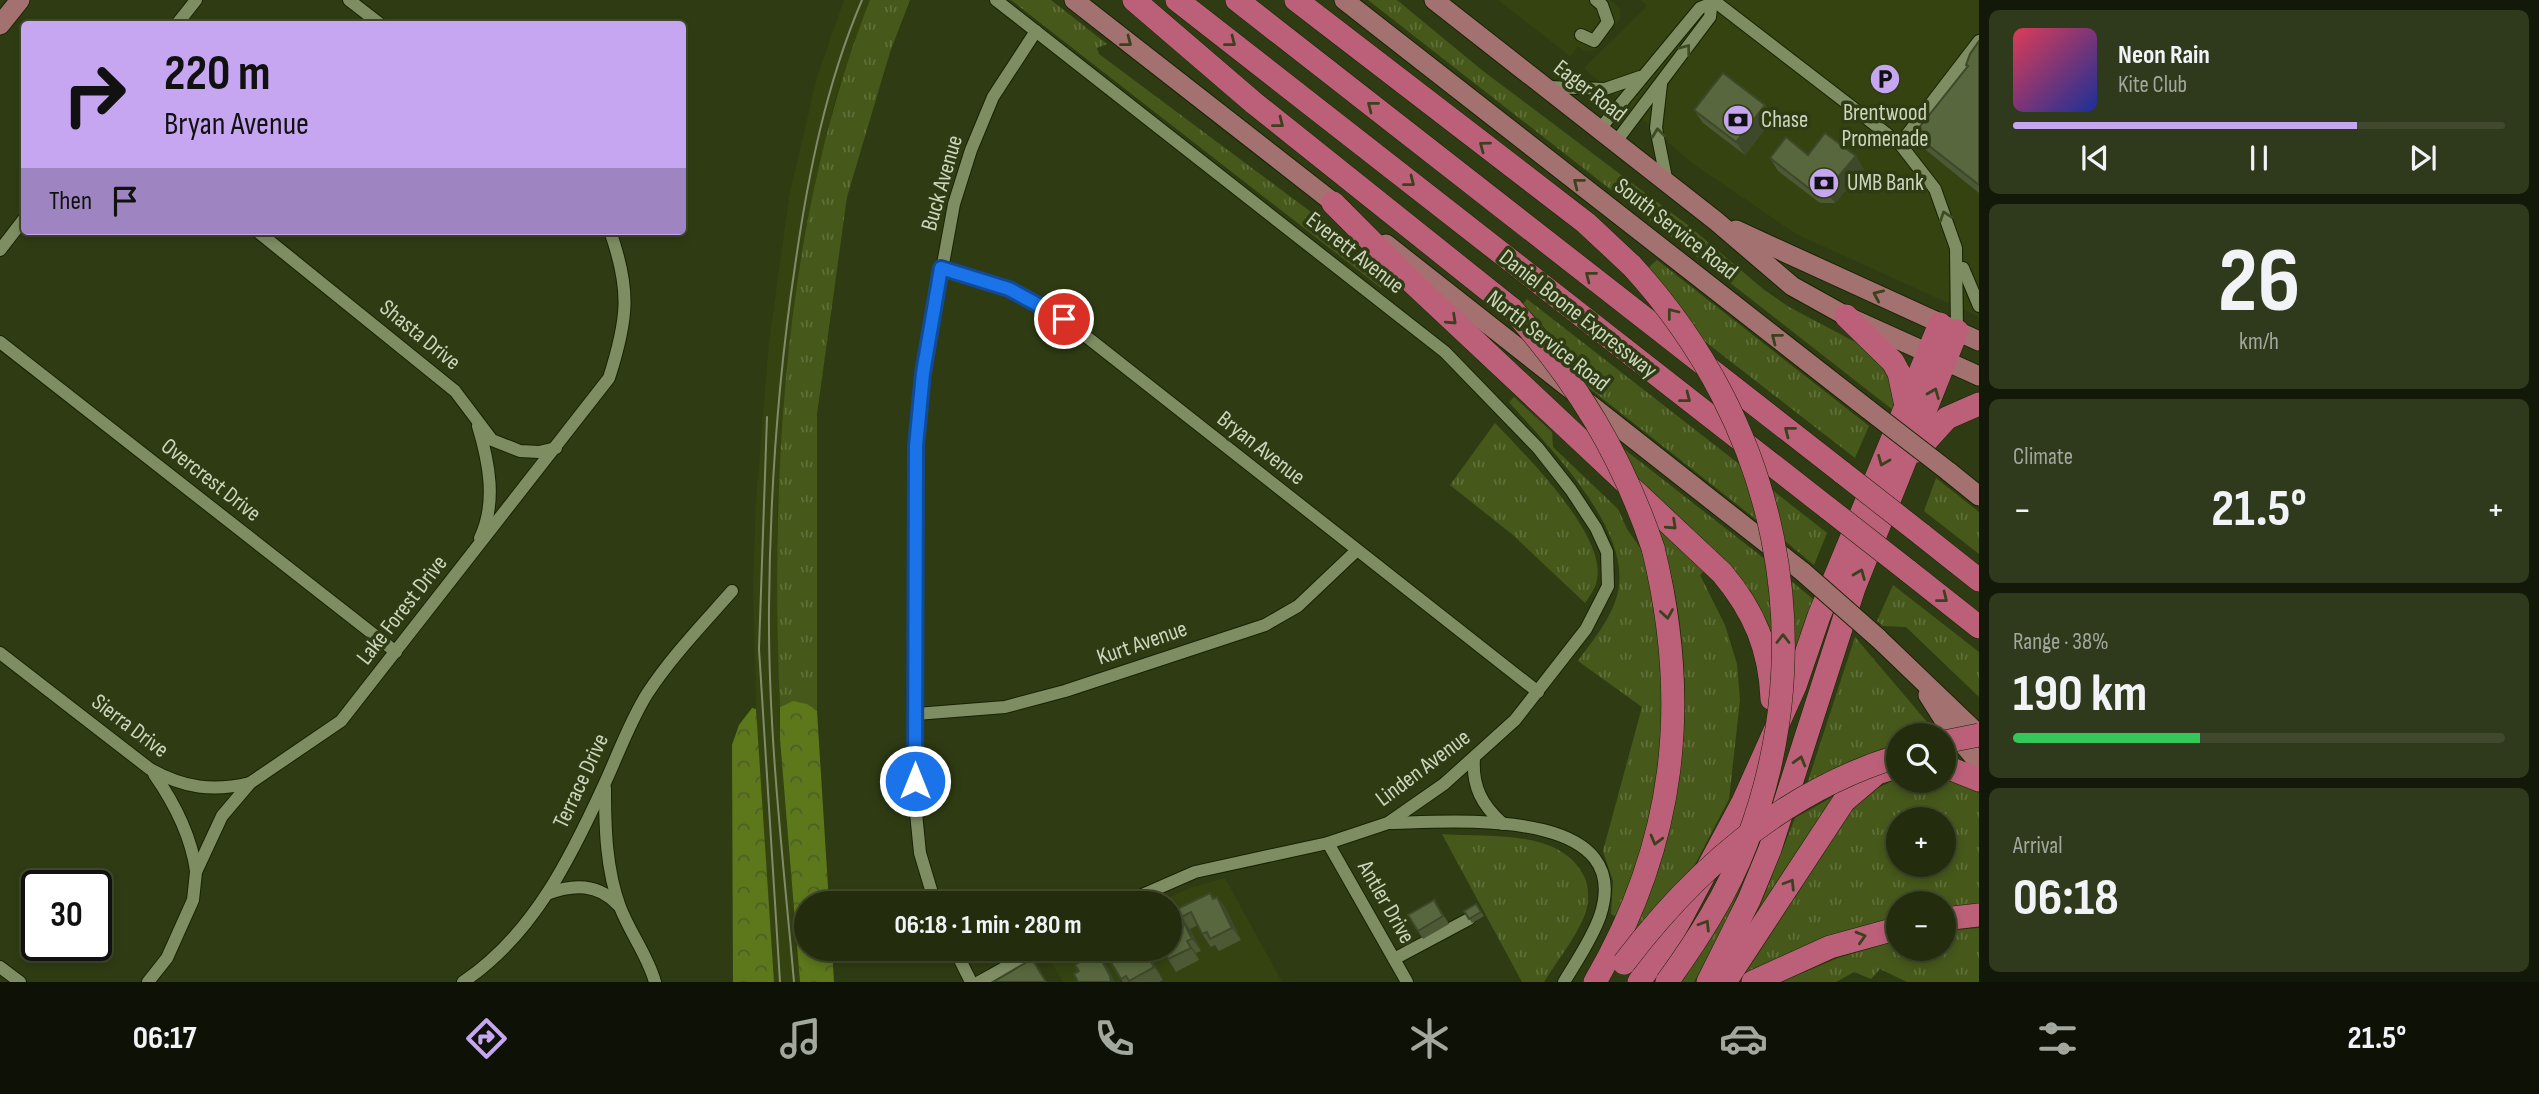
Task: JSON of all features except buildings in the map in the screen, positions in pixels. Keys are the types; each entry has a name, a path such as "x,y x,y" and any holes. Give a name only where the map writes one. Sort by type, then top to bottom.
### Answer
{"highway":[{"path":"1134,0 1254,103 1512,309 1567,374 1595,416 1627,477 1653,548 1672,645 1675,706 1670,768 1657,835 1646,874 1623,929 1595,982"},
{"name":"Daniel Boone Expressway","path":"1177,0 1979,627"},
{"name":"Daniel Boone Expressway","path":"1237,0 1979,580"},
{"path":"1296,0 1586,223 1632,266 1691,338 1715,378 1741,432 1769,520 1783,610 1780,706 1756,815 1721,899 1667,982"},
{"path":"1334,203 1412,282 1722,572 1739,593 1763,637 1771,671 1772,699 1764,754"},
{"path":"1846,316 1893,362 1899,373 1906,407"},
{"path":"1708,982 1749,900 1770,849 1854,589 1902,470 1949,327"},
{"path":"1639,982 1692,901 1728,834 1795,686 1824,604 1906,407 1937,357"},
{"path":"1902,470 1947,418 1979,404"},
{"path":"1956,740 1979,735"},
{"path":"1610,982 1675,899 1703,871 1763,822 1818,790 1886,761"},
{"path":"1725,982 1844,801 1877,773 1886,770"},
{"path":"1956,771 1979,780"},
{"path":"1956,918 1979,915"},
{"path":"1753,982 1830,947 1886,932"}],"main road":[{"path":"0,25 20,0"},
{"name":"North Service Road","path":"1074,0 1803,572 1878,638 1979,735"},
{"name":"South Service Road","path":"1344,0 1979,496"},
{"name":"Eager Road","path":"1439,2 1716,221 1792,286 1846,316 1979,376"},
{"name":"Eager Road","path":"1716,221 1979,341"},
{"path":"1918,676 1947,725 1979,763"}],"street":[{"path":"179,21 196,0"},
{"path":"349,0 376,21"},
{"name":"Everett Avenue","path":"996,0 1408,320 1498,405 1538,448 1596,528 1607,552 1610,573 1604,599"},
{"path":"1581,35 1594,41 1608,22 1602,5 1596,0"},
{"path":"1599,130 1700,8 1712,1"},
{"path":"1615,143 1710,17 1712,1"},
{"path":"1712,1 1900,144 1935,189 1972,295 1979,306"},
{"name":"Buck Avenue","path":"931,891 920,853 916,715 916,446 923,373 954,204 971,150 993,97 1036,31"},
{"path":"1900,144 1979,41"},
{"path":"1544,86 1605,89 1643,76"},
{"path":"1661,83 1656,128 1667,184"},
{"path":"0,250 21,223"},
{"name":"Shasta Drive","path":"262,235 455,391 492,440 505,447 539,452 556,448"},
{"name":"Lake Forest Drive","path":"148,982 167,958 193,900 196,872 222,816 250,783 341,721 609,378 624,332 623,266 611,235"},
{"path":"1949,327 1959,289 1956,248"},
{"name":"Bryan Avenue","path":"941,268 1009,289 1064,319 1538,692"},
{"name":"Overcrest Drive","path":"0,342 396,652"},
{"path":"472,555 485,527 491,503 486,454 477,422"},
{"name":"Kurt Avenue","path":"916,715 1005,707 1065,691 1265,625 1298,606 1356,551"},
{"name":"Terrace Drive","path":"463,982 505,947 537,912 605,784 621,742 647,694 732,591"},
{"name":"Linden Avenue","path":"1151,891 1195,872 1328,843 1388,823 1474,758 1515,720 1586,629 1604,599"},
{"name":"Sierra Drive","path":"0,653 150,769 174,782 201,788 224,789 250,783"},
{"path":"1474,758 1474,780 1479,797 1503,824"},
{"path":"150,769 169,795 186,830 196,872"},
{"path":"605,784 605,827 610,873 621,907 655,982"},
{"path":"1388,823 1503,824 1563,834 1579,842 1597,864 1604,889 1600,916 1564,982"},
{"name":"Antler Drive","path":"1328,843 1407,982"},
{"path":"547,894 573,886 594,888 621,907"},
{"path":"1394,959 1469,919"},
{"path":"960,961 971,982"},
{"path":"979,982 1017,961"},
{"path":"0,967 20,982"}],"shaded area":[{"path":"844,0 870,0 835,100 809,214 794,318 777,508 780,739 794,909 794,961 798,961 800,982 774,982 757,736 753,586 756,500 769,343 789,197 817,77"},
{"path":"1498,0 1610,0 1620,9 1620,19 1596,50 1584,51 1578,46 1570,56"},
{"path":"1641,0 1979,0 1979,317 1796,234 1692,163 1584,68 1647,6"},
{"path":"1225,878 1282,982 1063,982 1050,961 1182,961 1182,892"}],"green space":[{"path":"870,0 910,0 890,52 847,197 817,414 817,711 799,703 780,707 777,618 781,438 801,258 818,170 841,84"},
{"path":"1011,0 1051,0 1107,44 1097,48 1099,54 1311,212 1326,228 1327,237 1386,282 1381,288"},
{"path":"1368,0 1397,0 1483,71 1689,226 1763,289 1789,307 1859,344 1886,368 1895,397 1893,410"},
{"path":"1657,260 1869,426 1855,458 1703,340 1647,269"},
{"path":"1527,299 1743,467 1758,521 1589,388 1521,307"},
{"path":"1514,397 1552,432 1553,447 1618,509 1627,529 1643,552 1657,620 1662,677 1661,736 1654,795 1646,835 1617,917 1611,914 1613,881 1603,851 1642,707 1578,661 1615,602 1619,567 1612,542 1600,516 1564,465 1509,402"},
{"path":"1495,423 1561,496 1589,540 1596,561 1597,579 1585,603 1513,535 1450,485"},
{"path":"1624,449 1766,560 1772,595 1773,641 1768,623 1751,592 1732,570 1641,484"},
{"path":"1936,478 1979,512 1979,554 1924,511"},
{"path":"1771,489 1827,533 1814,565 1784,540"},
{"path":"1657,526 1704,571 1700,575 1725,625 1737,664 1740,700 1729,799 1692,870 1632,936 1663,854 1680,768 1684,724 1682,637 1673,584"},
{"path":"1790,580 1814,600 1794,663"},
{"path":"1893,585 1979,652 1979,697 1906,627 1883,626 1877,621"},
{"path":"1855,637 1928,723 1886,723 1886,753 1806,787"},
{"path":"793,701 807,704 817,711 828,891 794,891 794,909 780,739 780,707"},
{"path":"752,708 756,709 774,982 733,982 732,745 739,725"},
{"path":"1956,783 1979,793 1979,906 1956,908 1956,891 1886,891 1886,922 1743,977 1851,811 1871,791 1886,784 1886,793 1956,793"},
{"path":"1840,793 1755,919 1795,818"},
{"path":"1442,834 1501,836 1541,843 1558,850 1573,861 1584,876 1588,896 1584,917 1544,982 1522,982"},
{"path":"1758,842 1728,917 1694,982 1680,982"},
{"path":"1979,928 1979,982 1907,982 1880,969 1871,979 1854,972 1836,982 1781,982 1838,958 1886,944 1886,961 1956,961 1956,930"},
{"path":"798,961 833,961 834,982 800,982"}],"tram line":[{"path":"794,982 777,795 769,655 773,479 789,308 812,164 838,64 862,0"},
{"path":"767,417 759,649 780,982"}],"place":[{"name":"Brentwood Promenade","path":"1885,79"},
{"name":"Chase","path":"1738,120"},
{"name":"UMB Bank","path":"1824,183"}],"route":[{"path":"915,781 916,446 923,373 941,268 989,281 1029,297 1064,319"}]}
